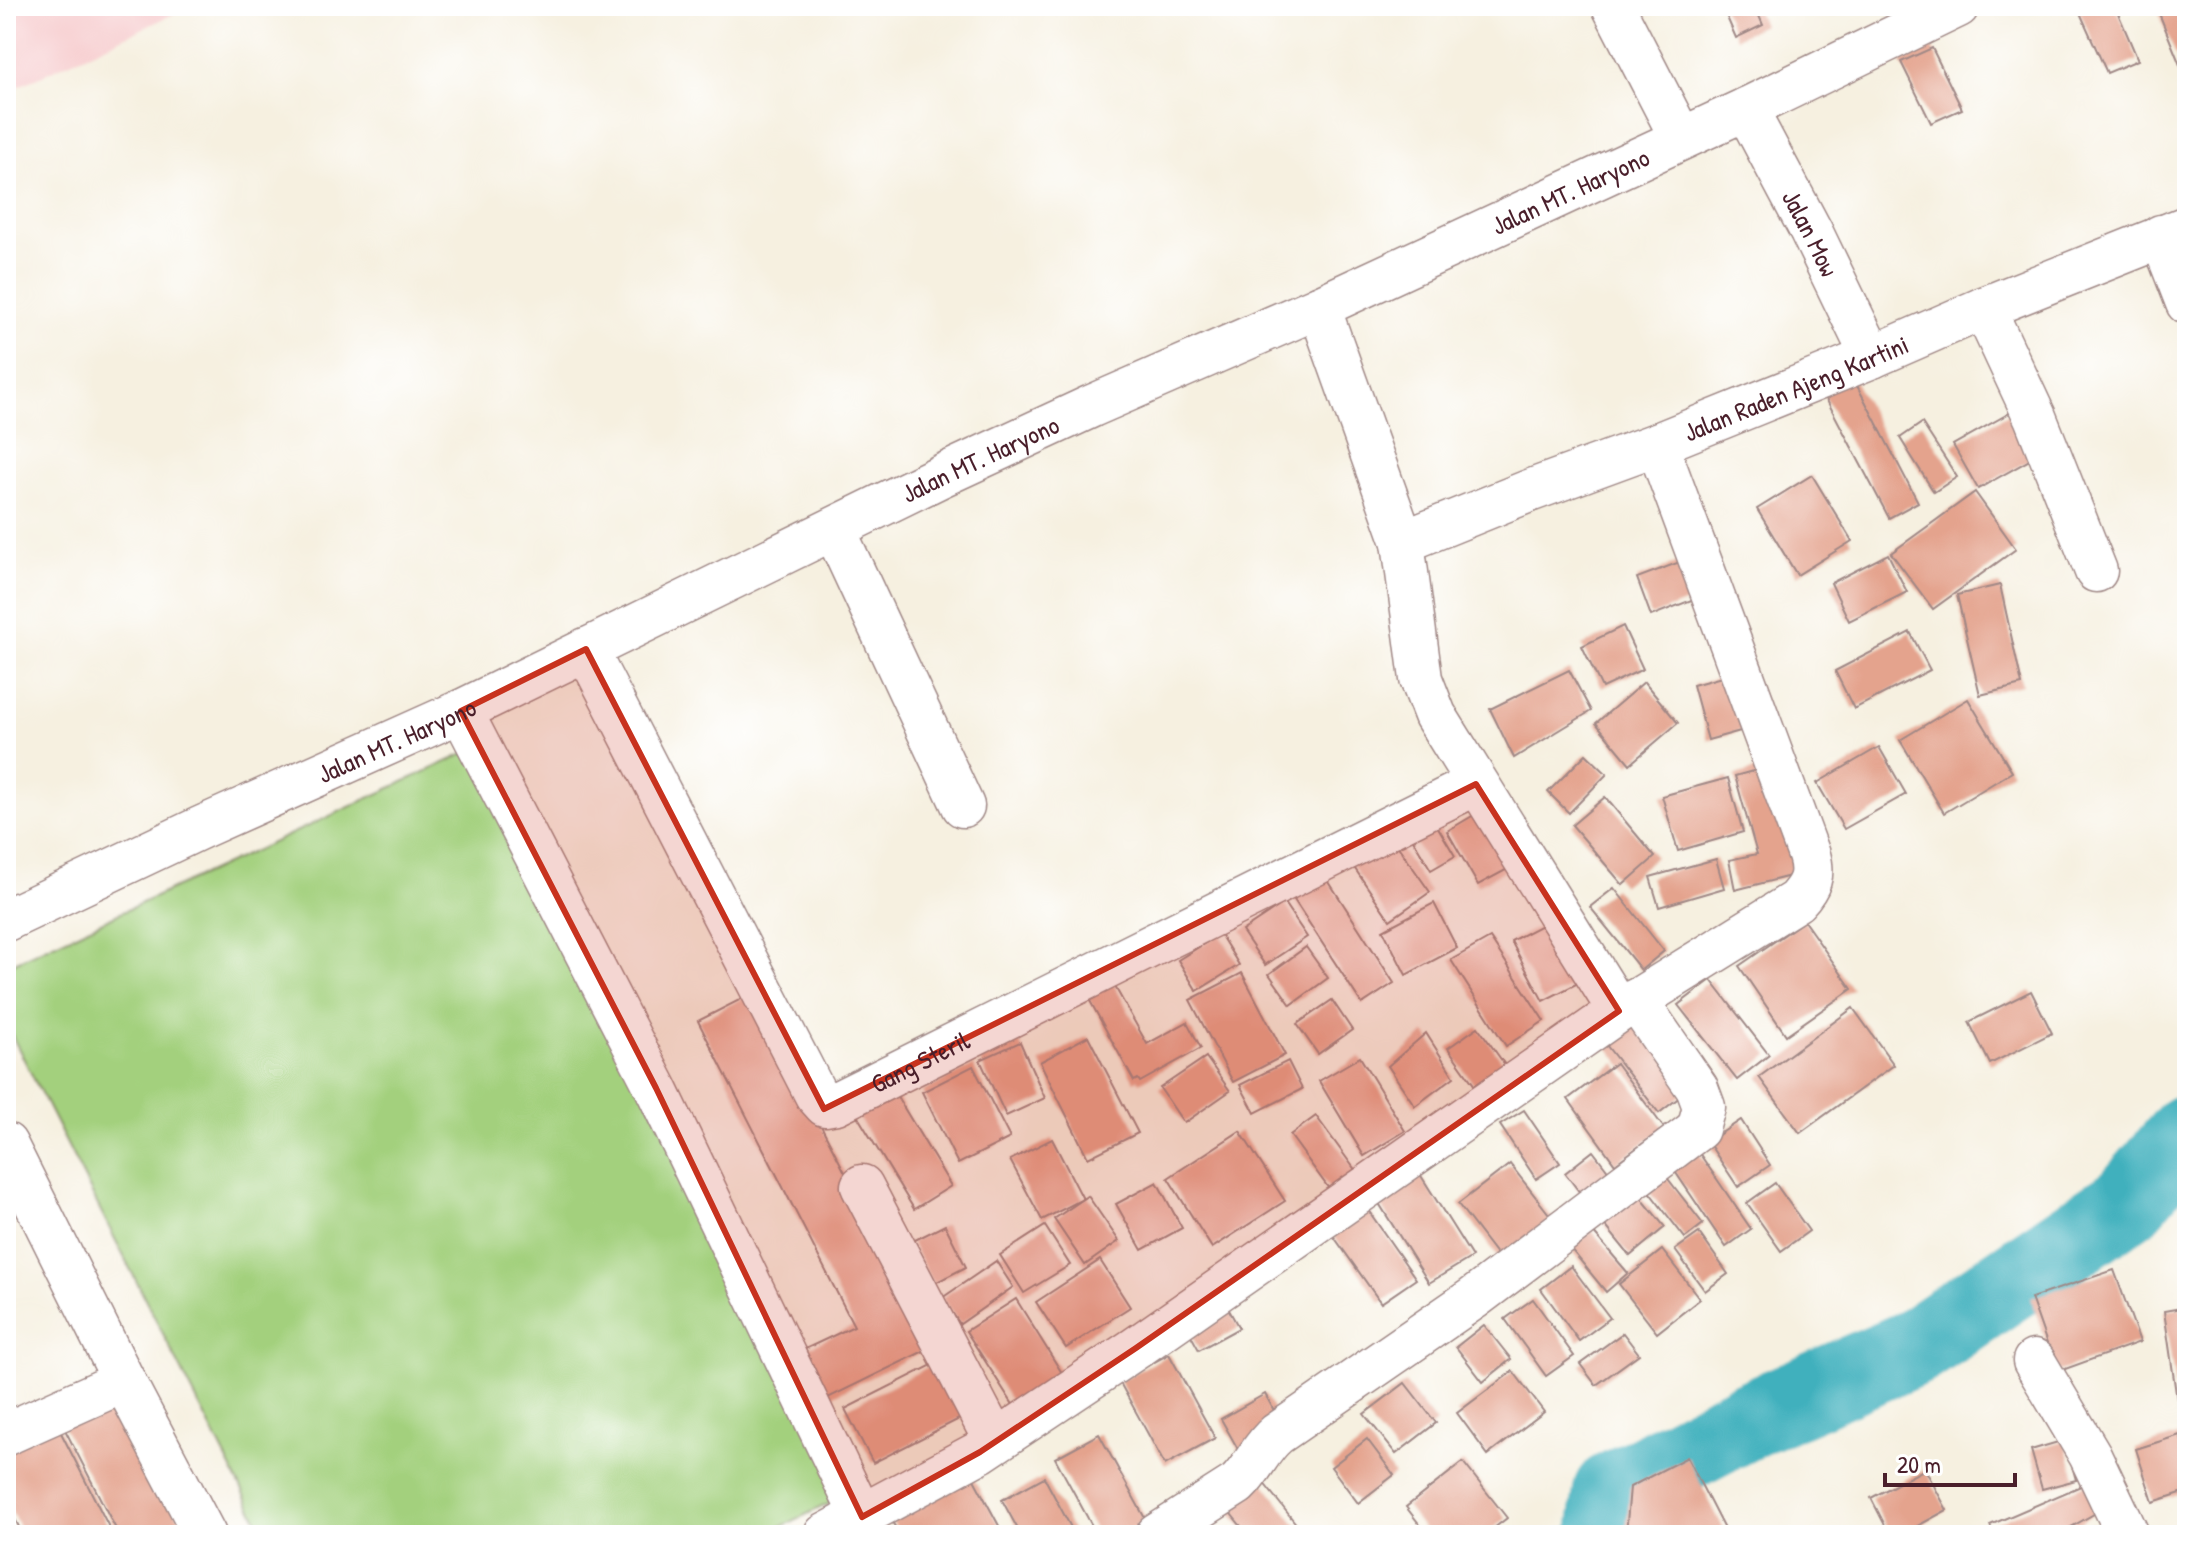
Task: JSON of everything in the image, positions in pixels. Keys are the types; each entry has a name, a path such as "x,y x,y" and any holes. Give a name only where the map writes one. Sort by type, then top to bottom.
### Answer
{"street":[{"path":"1613,6 1681,138"},
{"name":"Jalan MT. Haryono","path":"6,920 200,828 461,711 1092,406 1319,307 1746,109 1958,6"},
{"name":"Jalan Mow","path":"1746,109 1811,231 1872,357"},
{"path":"2174,231 2187,303"},
{"name":"Jalan Raden Ajeng Kartini","path":"1403,542 1657,444 2174,231"},
{"path":"1157,1535 1237,1484 1277,1434 1474,1298 1698,1129 1704,1107 1697,1088 1627,1006 1476,784 1435,715 1421,679 1403,542 1319,307"},
{"path":"1984,308 2035,417 2096,571"},
{"path":"461,711 656,1088 843,1526 995,1441 1136,1348 1627,1006 1796,901 1812,877 1809,855 1657,444"},
{"path":"834,529 963,806"},
{"name":"Gang Steril","path":"586,649 809,1082 825,1105 836,1103 1476,784"},
{"path":"6,1144 205,1535"},
{"path":"862,1186 995,1441"},
{"path":"2034,1361 2090,1455 2128,1535"},
{"path":"6,1434 124,1381"}],"highlighted area":[{"path":"586,649 824,1109 1476,784 1619,1011 1136,1348 980,1452 862,1517 656,1088 461,711"}],"shaded area":[{"path":"6,6 191,6 6,92"}],"green space":[{"path":"470,751 849,1494 764,1535 265,1535 6,1024 6,966"}],"building":[{"path":"1722,6 1767,6 1757,11 1763,25 1736,38"},
{"path":"2077,6 2115,6 2138,60 2107,73"},
{"path":"2156,6 2187,6 2187,82"},
{"path":"1932,48 1962,109 1931,123 1901,62"},
{"path":"1853,378 1918,502 1889,518 1823,393"},
{"path":"2015,410 2040,454 1978,489 1953,445"},
{"path":"1922,423 1957,477 1934,492 1900,438"},
{"path":"1812,475 1852,541 1797,575 1757,509"},
{"path":"1975,492 2016,549 1933,609 1891,553"},
{"path":"1888,554 1907,592 1849,621 1831,583"},
{"path":"1693,557 1707,594 1651,616 1637,578"},
{"path":"2000,585 2022,685 1980,695 1957,595"},
{"path":"1623,626 1643,669 1602,688 1582,646"},
{"path":"1910,632 1930,670 1854,709 1835,671"},
{"path":"1569,670 1591,711 1514,758 1490,709"},
{"path":"1729,675 1744,730 1708,740 1693,685"},
{"path":"1644,682 1678,723 1630,764 1596,723"},
{"path":"1968,699 2012,772 1944,813 1900,740"},
{"path":"1879,747 1906,794 1844,829 1817,783"},
{"path":"1586,754 1607,774 1569,813 1548,792"},
{"path":"1771,766 1802,873 1735,890 1729,860 1757,854 1735,776"},
{"path":"1728,778 1743,832 1678,851 1662,796"},
{"path":"1605,797 1655,857 1623,885 1572,825"},
{"path":"1486,808 1517,864 1478,885 1447,831"},
{"path":"1429,812 1455,856 1431,870 1405,826"},
{"path":"1390,835 1430,892 1390,920 1351,863"},
{"path":"1716,859 1724,888 1659,907 1650,877"},
{"path":"1320,868 1394,983 1362,1004 1287,889"},
{"path":"1614,888 1664,951 1641,970 1590,907"},
{"path":"1284,903 1307,937 1265,965 1242,931"},
{"path":"1434,903 1457,948 1406,975 1383,930"},
{"path":"1553,919 1584,980 1543,1001 1511,941"},
{"path":"1804,921 1852,989 1786,1035 1739,966"},
{"path":"1220,934 1239,965 1197,991 1178,960"},
{"path":"1490,938 1544,1021 1506,1046 1451,960"},
{"path":"1306,947 1328,978 1291,1005 1269,974"},
{"path":"1242,973 1285,1055 1233,1082 1190,1000"},
{"path":"1109,976 1147,1044 1187,1022 1201,1048 1140,1082 1138,1079 1134,1081 1084,990"},
{"path":"1711,980 1769,1055 1737,1080 1678,1005"},
{"path":"2031,991 2052,1033 1990,1064 1969,1022"},
{"path":"753,993 934,1346 828,1398 805,1349 854,1326 698,1021"},
{"path":"1332,1000 1352,1030 1318,1054 1297,1024"},
{"path":"1853,1008 1894,1065 1800,1133 1759,1077"},
{"path":"1639,1014 1694,1086 1659,1113 1603,1041"},
{"path":"1478,1027 1510,1072 1480,1093 1448,1048"},
{"path":"1426,1033 1454,1077 1415,1106 1388,1066"},
{"path":"1088,1036 1138,1133 1088,1158 1040,1062"},
{"path":"1020,1042 1045,1098 1006,1116 980,1060"},
{"path":"1206,1057 1230,1091 1184,1123 1160,1088"},
{"path":"1360,1057 1405,1131 1364,1156 1319,1081"},
{"path":"1288,1061 1302,1089 1255,1113 1240,1085"},
{"path":"1616,1063 1664,1128 1615,1164 1568,1099"},
{"path":"973,1066 1010,1138 958,1164 922,1092"},
{"path":"895,1093 951,1186 914,1209 858,1117"},
{"path":"1524,1110 1560,1163 1536,1179 1500,1125"},
{"path":"1316,1116 1361,1178 1335,1197 1290,1135"},
{"path":"1741,1120 1770,1165 1738,1187 1708,1142"},
{"path":"1240,1131 1285,1201 1212,1248 1168,1178"},
{"path":"1052,1139 1083,1199 1042,1220 1010,1160"},
{"path":"1697,1150 1751,1229 1726,1247 1672,1167"},
{"path":"1593,1151 1619,1185 1590,1206 1565,1173"},
{"path":"1413,1163 1472,1257 1429,1283 1370,1189"},
{"path":"1510,1164 1559,1227 1507,1268 1458,1204"},
{"path":"1665,1175 1703,1224 1685,1238 1647,1189"},
{"path":"1157,1182 1182,1228 1142,1250 1116,1204"},
{"path":"1775,1183 1809,1231 1781,1251 1747,1203"},
{"path":"1630,1184 1665,1227 1630,1256 1595,1213"},
{"path":"1088,1196 1119,1241 1085,1265 1054,1219"},
{"path":"1368,1210 1416,1279 1381,1303 1332,1234"},
{"path":"945,1225 966,1267 933,1284 911,1242"},
{"path":"1045,1226 1070,1265 1024,1293 1000,1255"},
{"path":"1592,1231 1628,1273 1606,1292 1571,1249"},
{"path":"1699,1233 1728,1274 1705,1291 1675,1250"},
{"path":"1662,1250 1700,1299 1657,1333 1619,1284"},
{"path":"1100,1260 1130,1307 1066,1348 1036,1302"},
{"path":"996,1261 1013,1287 960,1324 942,1298"},
{"path":"1571,1266 1610,1318 1579,1341 1541,1289"},
{"path":"2114,1270 2140,1342 2057,1372 2031,1298"},
{"path":"1016,1299 1070,1386 1021,1417 966,1331"},
{"path":"1223,1299 1239,1328 1199,1350 1183,1321"},
{"path":"1533,1299 1574,1356 1546,1376 1505,1319"},
{"path":"2187,1307 2187,1398 2177,1400 2164,1311"},
{"path":"1484,1325 1511,1359 1483,1382 1456,1347"},
{"path":"1623,1333 1639,1354 1596,1385 1580,1364"},
{"path":"1169,1354 1215,1438 1165,1465 1119,1381"},
{"path":"938,1362 965,1416 873,1463 845,1409"},
{"path":"1513,1371 1544,1412 1488,1455 1457,1413"},
{"path":"1405,1383 1436,1423 1396,1454 1364,1414"},
{"path":"115,1394 188,1535 119,1535 61,1422"},
{"path":"1265,1394 1283,1427 1239,1451 1221,1419"},
{"path":"54,1419 113,1535 23,1535 6,1501 6,1443"},
{"path":"1099,1434 1147,1522 1122,1535 1097,1535 1055,1458"},
{"path":"2180,1435 2187,1456 2187,1491 2153,1502 2136,1449"},
{"path":"1367,1439 1394,1475 1358,1503 1331,1467"},
{"path":"2065,1440 2076,1480 2042,1489 2031,1450"},
{"path":"1687,1457 1727,1535 1626,1535 1630,1487"},
{"path":"1463,1462 1507,1518 1485,1535 1428,1535 1406,1507"},
{"path":"1925,1469 1947,1510 1901,1535 1890,1535 1871,1498"},
{"path":"969,1470 1004,1535 900,1535 888,1515"},
{"path":"1044,1477 1075,1535 1021,1535 1002,1500"},
{"path":"1263,1482 1301,1530 1295,1535 1248,1535 1228,1510"},
{"path":"2090,1482 2099,1511 2057,1535 1994,1535 1990,1525"}],"waterway":[{"path":"1606,1535 1612,1491 1750,1419 1917,1346 2128,1202 2187,1133"}]}
